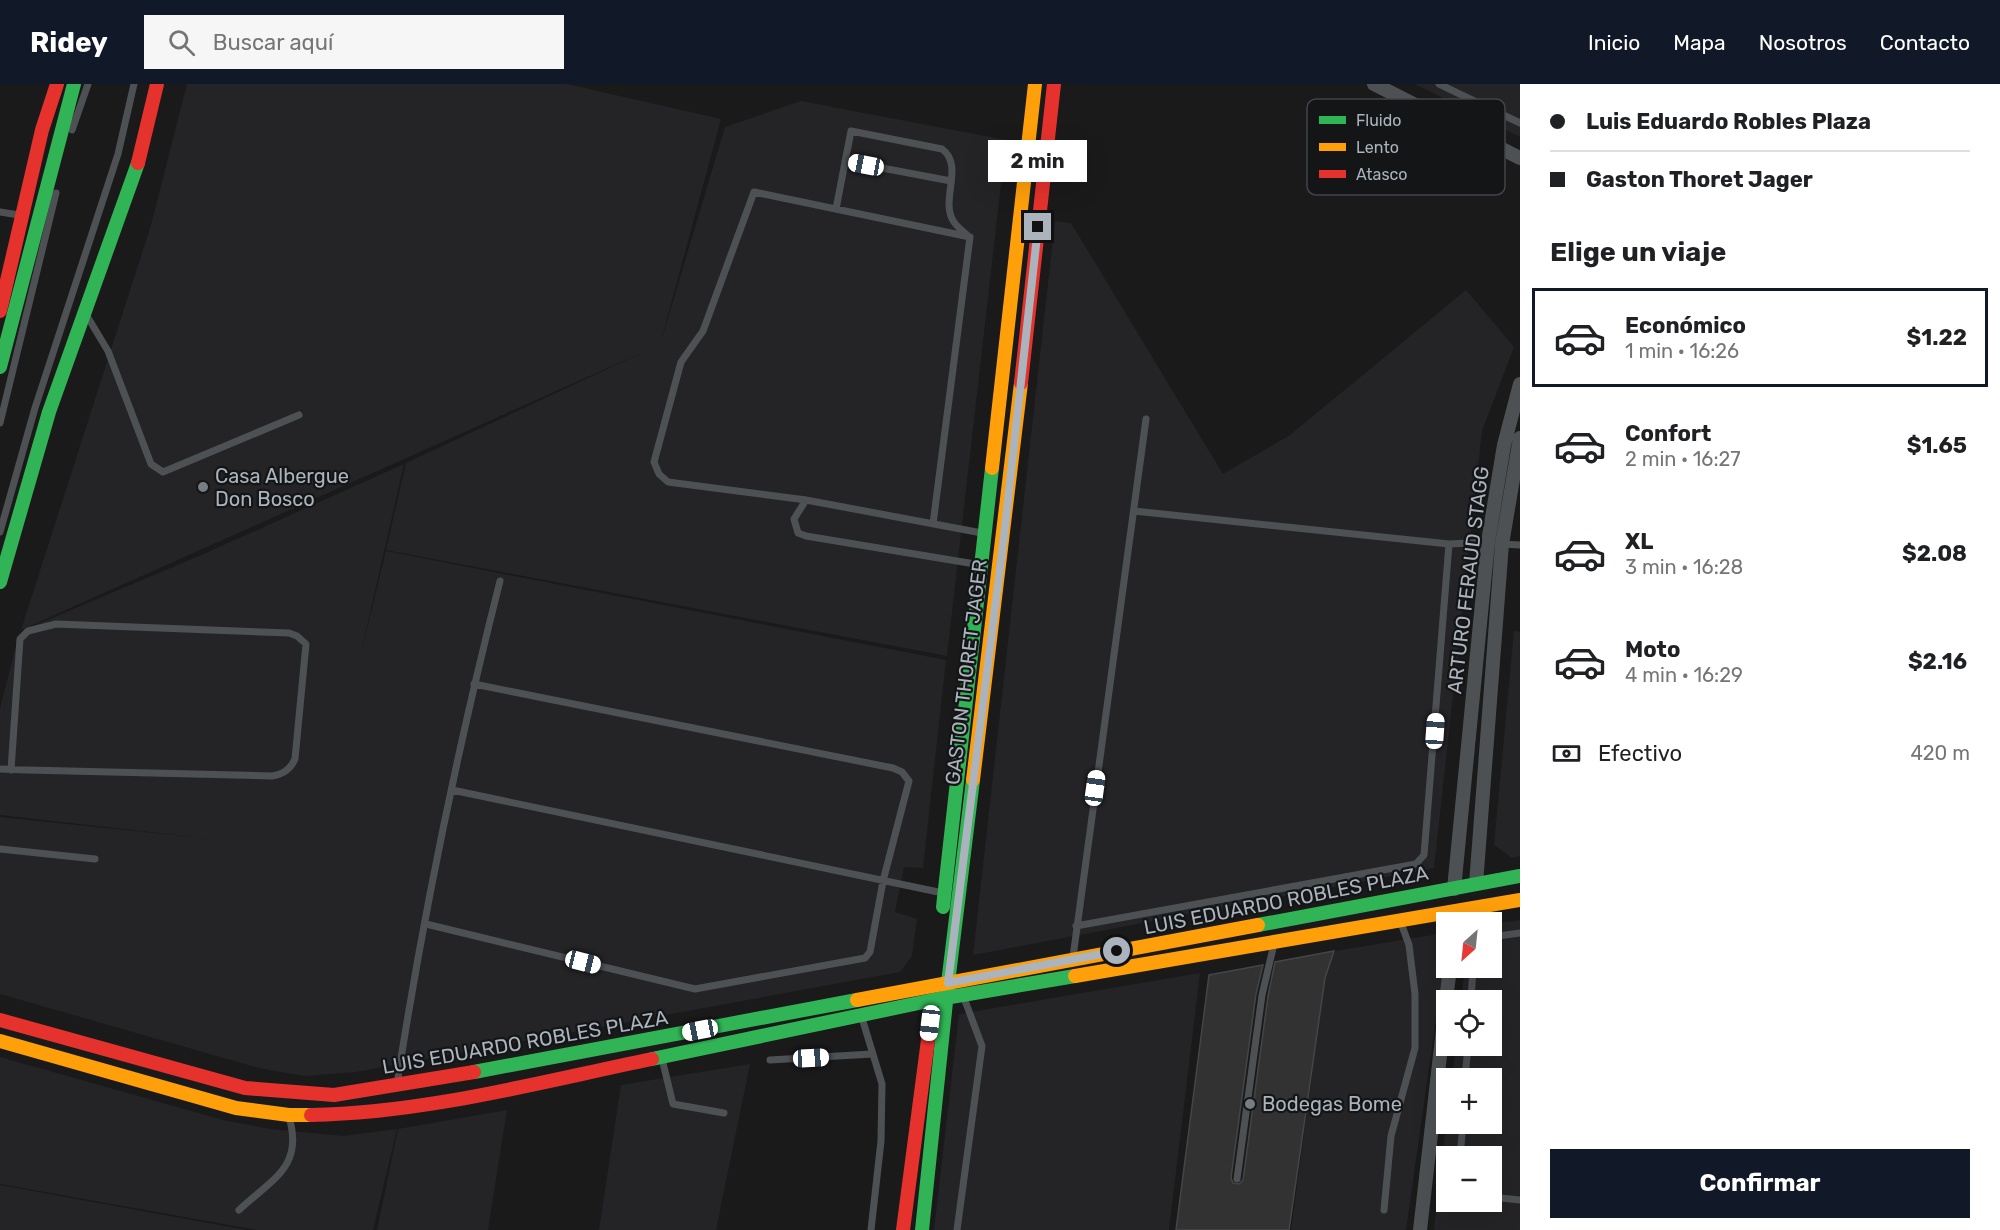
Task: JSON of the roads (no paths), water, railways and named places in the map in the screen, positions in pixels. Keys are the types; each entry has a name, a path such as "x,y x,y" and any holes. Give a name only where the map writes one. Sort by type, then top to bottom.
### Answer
{"street":[{"path":"0,311 42,130 57,84"},
{"path":"0,367 74,84"},
{"path":"0,582 49,412 139,161 157,84"},
{"name":"GASTON THORET JAGER","path":"922,1230 940,999 945,894 1035,84"},
{"name":"GASTON THORET JAGER","path":"941,984 1004,536 1054,84"},
{"path":"1374,84 1404,99"},
{"path":"1505,150 1520,158"},
{"name":"ARTURO FERAUD STAGG","path":"1454,889 1495,543 1504,445 1520,384"},
{"name":"ARTURO FERAUD STAGG","path":"1476,884 1495,543 1520,438"},
{"name":"LUIS EDUARDO ROBLES PLAZA","path":"0,1020 244,1088 334,1095 396,1087 1520,876"},
{"name":"LUIS EDUARDO ROBLES PLAZA","path":"1468,912 1479,907 1520,900"},
{"name":"LUIS EDUARDO ROBLES PLAZA","path":"0,1041 236,1108 289,1114 349,1114 474,1096 940,999 1400,921 1436,918"},
{"name":"GASTON THORET JAGER","path":"903,1230 940,999"},
{"path":"1420,1230 1440,1056"}],"lane":[{"path":"69,138 88,84"},
{"path":"0,532 35,408 118,154 134,84"},
{"path":"1439,84 1470,99"},
{"path":"1505,116 1520,123"},
{"path":"836,209 851,131 942,149 949,154 952,164 949,209 953,222 970,237"},
{"path":"845,161 951,182"},
{"path":"0,423 58,183"},
{"path":"970,237 754,192 704,331 681,362 654,462 659,474 668,482 806,500 1004,536"},
{"path":"0,212 22,216"},
{"path":"933,524 970,237"},
{"path":"86,313 108,351 151,464 156,470 163,472 299,415"},
{"path":"1073,960 1146,419"},
{"path":"806,500 794,519 798,533 806,536 998,567"},
{"path":"1134,511 1449,544 1520,545"},
{"path":"1076,927 1416,864 1421,860 1425,846 1449,544"},
{"path":"396,1087 452,790 474,684 500,581"},
{"path":"0,769 11,770 280,775 292,766 295,759 306,644 297,636 289,633 56,624 28,630 20,639 11,770"},
{"path":"426,924 694,989 865,958 870,952 883,880 909,781 902,772 474,684"},
{"path":"452,790 945,894"},
{"path":"0,849 95,859"},
{"path":"1478,912 1479,907"},
{"path":"1384,1210 1391,1136 1415,1048 1415,994 1409,945 1400,921"},
{"path":"1237,1179 1262,995 1274,942 1272,923"},
{"path":"1502,935 1520,933"},
{"path":"957,1230 982,1046 963,995"},
{"path":"861,1015 882,1084 881,1141 871,1230"},
{"path":"770,1060 872,1054"},
{"path":"662,1057 673,1104 724,1113"},
{"path":"239,1210 288,1165 294,1153 295,1136 289,1114"},
{"path":"1502,1198 1520,1200"}],"place":[{"name":"Casa Albergue Don Bosco","path":"203,487"},
{"name":"Bodegas Bome","path":"1250,1104"}]}
